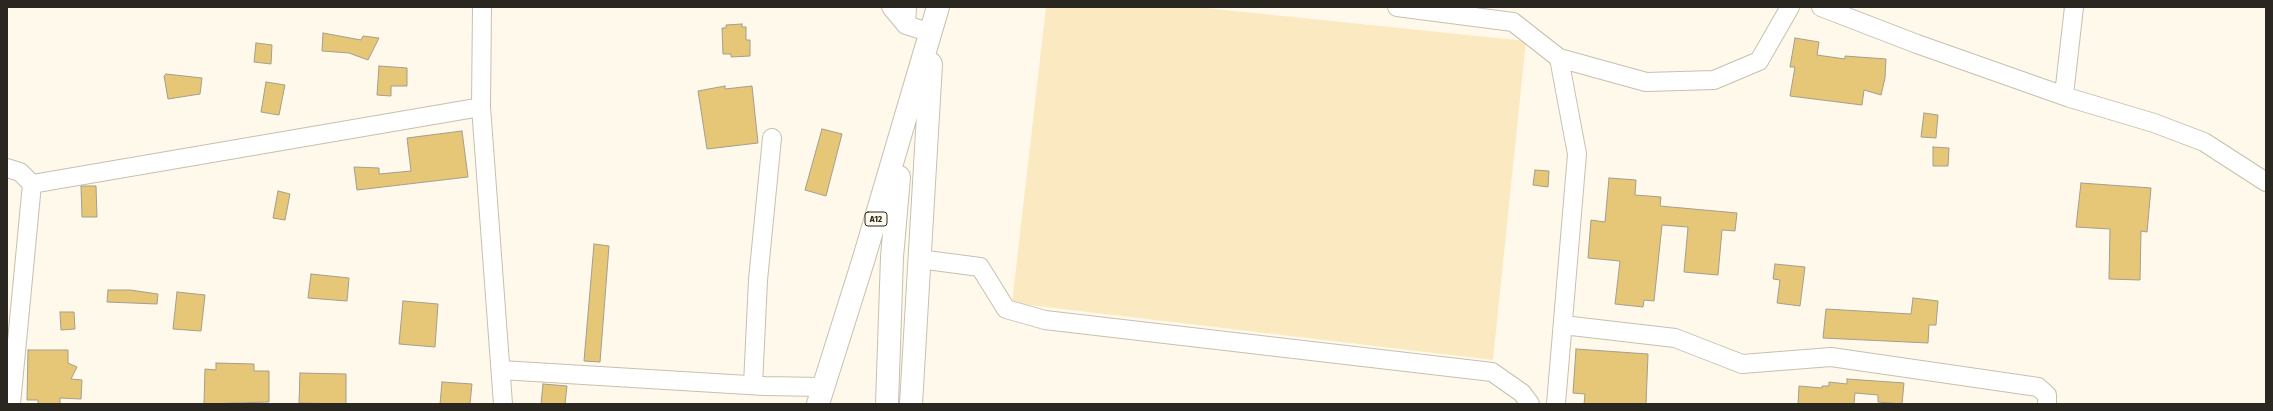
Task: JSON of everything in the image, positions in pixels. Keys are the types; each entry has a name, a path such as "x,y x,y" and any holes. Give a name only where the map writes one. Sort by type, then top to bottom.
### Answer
{"main road":[{"name":"A12","path":"820,395 906,120 938,7"},
{"path":"911,404 929,120 931,33"},
{"path":"887,404 892,257 897,193 906,120"},
{"path":"864,258 872,254 919,259"}],"street":[{"path":"482,7 481,107 503,404"},
{"path":"891,7 906,25 931,33"},
{"path":"906,25 907,7"},
{"path":"1397,7 1513,22 1559,58 1646,82 1714,80 1759,61 1790,7"},
{"path":"1822,7 1917,44 2064,96 2154,123 2204,142 2266,182"},
{"path":"2064,96 2074,7"},
{"path":"1556,404 1577,154 1559,58"},
{"path":"32,184 481,107"},
{"path":"753,385 758,280 772,138"},
{"path":"7,168 20,172 32,184"},
{"path":"11,404 32,184"},
{"path":"919,259 980,266 1006,309 1045,320 1492,372 1522,393 1530,404"},
{"path":"1563,325 1675,338 1742,364 1831,357 2038,387 2047,395 2047,404"},
{"path":"501,370 753,385 820,395"}],"shaded area":[{"path":"1046,7 1196,7 1526,41 1493,360 1012,303"}],"building":[{"path":"742,24 742,27 746,27 746,40 750,40 750,56 731,57 731,54 723,54 722,28 726,28 726,25"},
{"path":"323,33 361,40 363,36 379,38 368,60 349,53 322,51"},
{"path":"1795,38 1819,42 1817,55 1845,59 1845,56 1886,59 1885,78 1881,95 1864,90 1862,105 1790,96 1795,67 1790,67"},
{"path":"256,43 272,45 271,64 254,62"},
{"path":"379,66 407,68 407,86 391,86 391,96 377,95"},
{"path":"166,74 202,78 200,94 168,99 164,76"},
{"path":"266,82 285,85 279,115 261,112"},
{"path":"725,86 725,89 752,86 758,143 707,149 698,91"},
{"path":"1924,113 1938,115 1936,138 1921,137"},
{"path":"822,129 842,134 826,196 805,190"},
{"path":"462,131 468,177 357,190 354,167 379,168 379,174 411,171 407,138"},
{"path":"1933,147 1949,148 1948,166 1933,166"},
{"path":"1535,170 1549,171 1548,187 1533,185"},
{"path":"1609,178 1636,180 1635,195 1661,197 1660,206 1737,213 1735,231 1722,230 1718,275 1684,272 1688,227 1662,225 1654,301 1644,300 1643,307 1615,304 1620,261 1588,258 1591,220 1605,222"},
{"path":"2081,183 2151,188 2147,232 2141,231 2140,280 2109,279 2110,229 2076,227"},
{"path":"81,186 96,186 97,217 82,217"},
{"path":"278,191 290,194 285,220 273,218"},
{"path":"594,244 609,246 600,362 584,361"},
{"path":"1775,264 1805,267 1800,306 1777,303 1780,280 1773,279"},
{"path":"311,274 349,278 347,301 308,298"},
{"path":"108,290 130,290 158,294 157,304 107,302"},
{"path":"177,292 205,295 201,331 173,329"},
{"path":"1913,298 1938,301 1936,325 1929,325 1928,343 1823,338 1826,309 1911,314"},
{"path":"403,301 438,304 435,347 399,344"},
{"path":"60,312 74,312 75,329 61,330"},
{"path":"1576,349 1648,354 1646,404 1584,404 1585,394 1573,393"},
{"path":"28,350 68,350 68,363 77,367 71,379 82,380 81,399 60,398 60,404 38,404 38,400 27,400"},
{"path":"216,363 254,364 254,371 269,371 269,402 204,404 205,369 216,370"},
{"path":"300,373 346,374 346,404 299,403"},
{"path":"1847,379 1904,383 1902,404 1878,402 1878,395 1855,393 1854,404 1798,404 1799,386 1822,388 1822,386 1829,386 1829,382 1847,384"},
{"path":"442,382 472,384 470,404 440,404"},
{"path":"543,384 567,386 565,404 541,404"}]}
